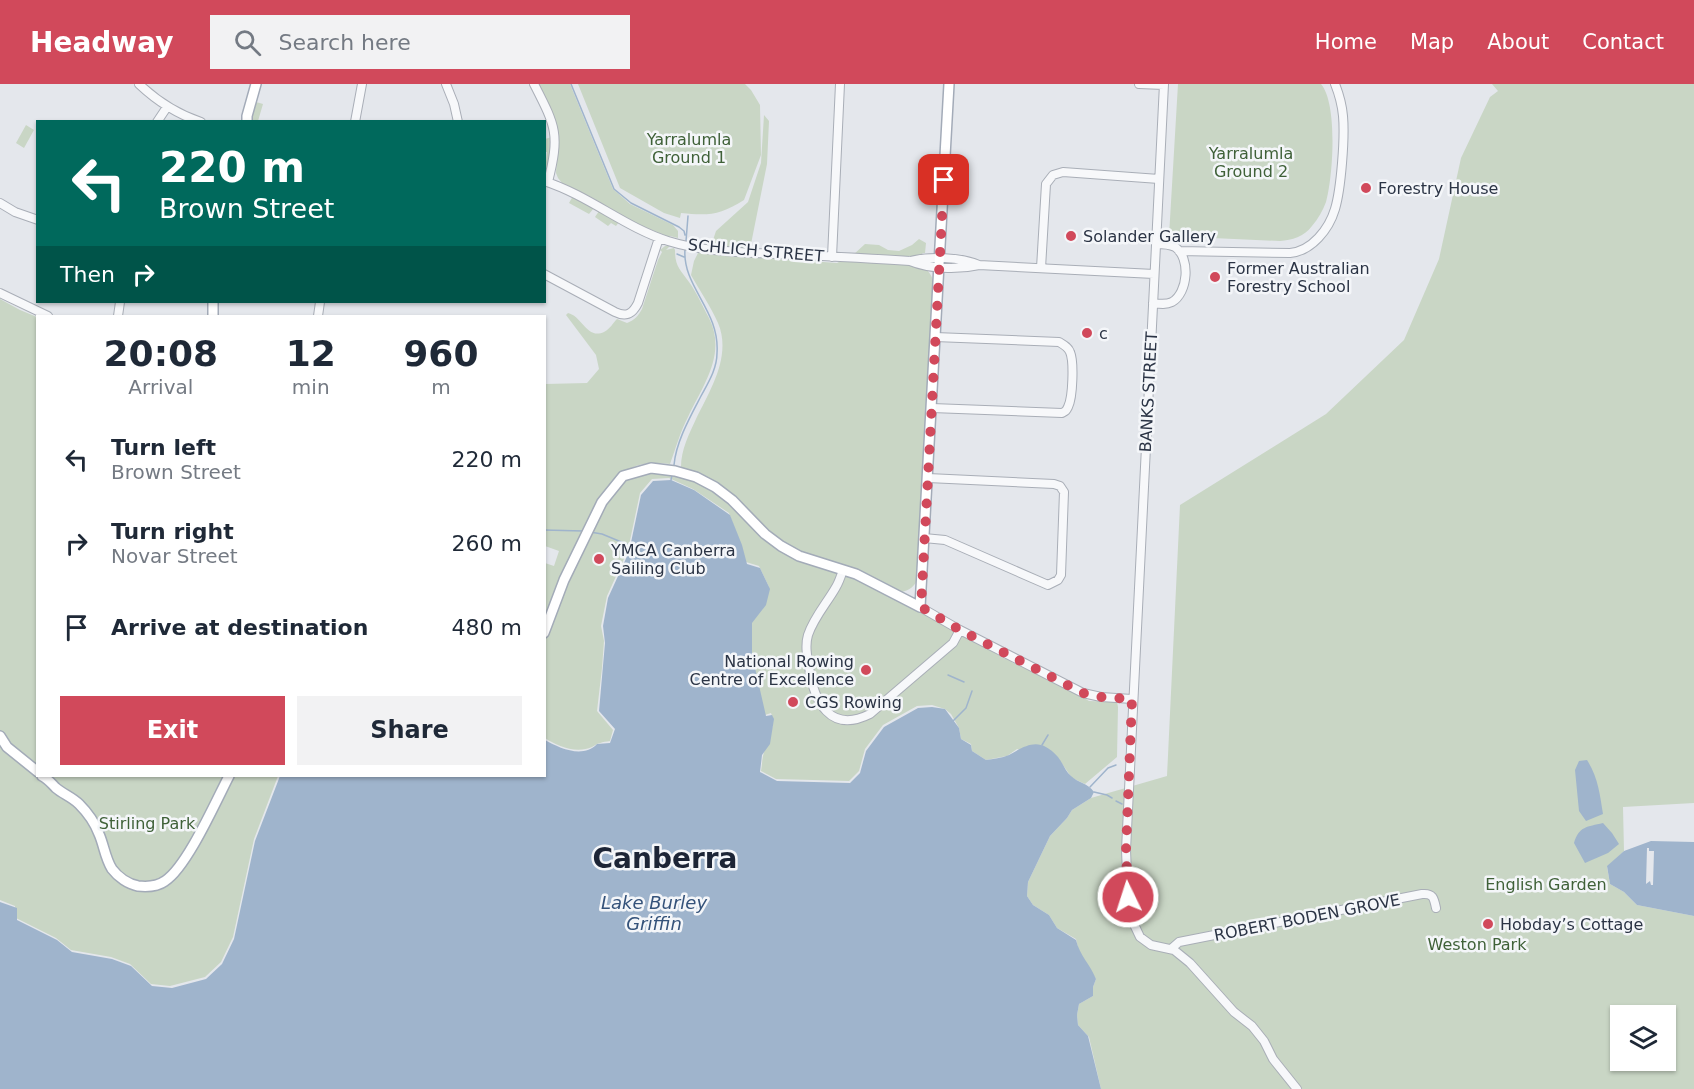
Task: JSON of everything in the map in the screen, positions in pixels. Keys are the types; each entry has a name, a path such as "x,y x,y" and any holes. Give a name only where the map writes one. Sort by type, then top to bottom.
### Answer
{"main road":[{"path":"246,120 256,84"},
{"path":"546,628 564,580 602,502 623,476 651,468 672,470 696,477 715,487 732,500 765,534 781,546 799,556 863,578 921,607 949,84"},
{"path":"899,596 913,593 922,586"},
{"path":"0,736 7,747 36,770"},
{"path":"44,777 78,803 95,825 112,870 132,884 143,886 163,883 175,873 228,777"}],"street":[{"path":"139,84 167,107 196,120"},
{"path":"355,120 362,84"},
{"path":"446,84 458,120"},
{"path":"534,84 550,117 555,134 555,156 546,182"},
{"path":"832,257 840,84"},
{"path":"1139,84 1164,85"},
{"path":"1156,244 1170,245 1179,251 1283,254 1296,252 1319,238 1335,211 1338,196 1343,116 1335,84"},
{"name":"BANKS STREET","path":"1164,85 1126,850 1128,897 1132,920 1140,937 1151,945 1171,949"},
{"path":"158,120 167,107"},
{"path":"1041,268 1046,184 1053,175 1063,172 1159,179"},
{"name":"SCHLICH STREET","path":"546,182 573,192 659,238 709,250 910,261 921,258 940,263 969,261 979,265 1154,274"},
{"path":"0,203 15,212 36,219"},
{"path":"546,275 615,312 631,314 638,303 659,238"},
{"path":"1153,303 1170,303 1181,292 1185,278 1185,266 1179,251"},
{"path":"0,293 46,315"},
{"path":"932,408 1062,413 1068,409 1070,402 1072,364 1071,353 1059,342 935,337"},
{"path":"924,538 945,540 1048,585 1058,580 1061,575 1064,492 1060,486 928,478"},
{"path":"843,570 837,586 811,628 806,647 815,694 820,705 830,715 847,720 859,720 870,714 953,642 960,630"},
{"path":"921,607 960,630 1083,693 1132,699"},
{"name":"ROBERT BODEN GROVE","path":"1171,949 1179,942 1422,894 1429,894 1433,897 1436,908"},
{"path":"1171,949 1190,963 1234,1012 1252,1026 1264,1041 1273,1059 1297,1089"}],"green space":[{"path":"537,84 570,84 613,189 630,204 673,225 678,231 678,238 669,237 635,223 562,183 556,173 558,133"},
{"name":"Yarralumla Ground 1","path":"578,84 745,84 760,105 761,155 744,200 728,209 707,214 681,213 680,218 664,213 620,188"},
{"name":"Yarralumla Ground 2","path":"1178,84 1321,84 1330,107 1332,124 1331,176 1325,205 1309,230 1293,239 1280,241 1169,236"},
{"path":"1492,84 1694,84 1694,803 1623,807 1624,851 1607,867 1610,884 1624,892 1637,905 1694,916 1694,1089 1101,1089 1089,1037 1078,1025 1077,1015 1079,1004 1093,996 1096,979 1079,952 1076,939 1057,928 1049,915 1033,905 1027,896 1028,882 1050,836 1072,810 1091,798 1167,776 1180,505 1326,414 1404,340 1439,259 1461,158 1490,97 1498,91"},
{"path":"256,102 263,104 258,120 250,120"},
{"path":"764,115 769,121 767,164 750,249 711,246 716,231 748,202 761,163"},
{"path":"26,125 34,130 24,148 16,143"},
{"path":"552,137 552,156 546,170 547,152 546,139"},
{"path":"573,196 594,208 589,214 569,203"},
{"path":"599,211 619,222 616,226 611,223 608,226 595,217"},
{"path":"919,239 926,243 925,253 922,253 927,260 922,262 933,280 919,578 911,588 900,592 797,551 779,541 708,479 681,467 686,442 718,372 722,348 722,335 718,323 691,275 698,253 837,263 853,255 865,244 879,245 888,250 899,251"},
{"path":"665,246 670,246 666,250 674,248 679,268 695,291 709,318 714,331 715,344 711,369 683,428 670,464 647,463 631,468 618,478 597,506 572,555 546,620 546,563 554,566 559,551 546,546 546,384 587,383 599,369 596,355 566,315 568,313 573,315 589,330 598,334 610,328 617,319 627,323 632,321 642,309 662,252 660,250"},
{"path":"0,299 36,317 36,769 26,762 0,733"},
{"path":"658,470 694,480 714,490 730,502 764,536 919,609 1005,659 1049,681 1057,678 1080,689 1081,696 1089,701 1117,702 1117,757 1085,784 1072,778 1058,758 1017,749 1007,756 986,760 972,751 971,744 961,739 959,728 951,714 945,709 932,705 917,706 883,725 865,749 859,771 849,781 776,779 761,771 773,718 771,713 765,715 751,654 750,622 769,587 759,566 746,562 729,513 693,489 669,478 652,479 640,493 628,550 607,596 601,626 604,641 597,711 613,730 610,741 580,750 555,744 546,739 546,629 605,505 626,479"},
{"path":"0,741 12,757 77,806 93,827 105,861 141,889 173,876 228,777 278,777 254,839 233,937 221,962 205,977 170,986 151,984 130,964 111,957 71,950 56,938 16,918 15,906 0,900"},
{"name":"Stirling Park","path":"46,777 224,777 183,854 161,879 144,883 128,878 117,869 98,827"}],"water":[{"name":"Lake Burley Griffin","path":"671,480 694,490 730,515 747,564 760,568 770,589 766,605 752,623 752,655 766,716 772,715 774,719 770,744 762,755 760,772 777,781 850,783 860,773 866,751 884,727 918,708 932,707 945,709 959,728 961,739 971,745 972,751 986,760 1006,756 1034,744 1040,745 1052,751 1069,774 1094,792 1091,798 1072,810 1050,836 1028,882 1027,896 1033,905 1049,915 1057,928 1076,940 1096,979 1093,996 1079,1004 1077,1015 1078,1025 1088,1036 1101,1089 0,1089 0,902 17,908 17,920 57,940 72,952 112,959 131,966 152,986 172,988 206,979 222,964 234,939 255,841 280,777 546,777 546,740 571,751 585,751 597,744 610,743 615,729 599,711 605,643 603,626 608,598 629,552 641,495 653,481"},
{"path":"1587,760 1600,793 1603,814 1586,821 1579,811 1575,770 1579,761"},
{"path":"1603,823 1619,844 1608,853 1585,863 1574,843 1576,837 1584,828"},
{"path":"1651,841 1694,842 1694,916 1637,905 1624,892 1610,884 1607,866 1624,851"}],"pier":[{"path":"1647,848 1649,851 1654,851 1653,885 1650,881 1646,884"}],"waterway":[{"path":"571,84 614,189 631,203 679,227 685,235"},
{"path":"686,241 688,216"},
{"path":"674,465 688,421 712,376 717,353 713,324 689,275 685,249"},
{"path":"677,254 684,257"},
{"path":"671,480 672,475"},
{"path":"546,530 583,531"},
{"path":"590,532 602,534 631,546"},
{"path":"948,675 964,682"},
{"path":"952,722 966,708 972,691"},
{"path":"1042,745 1048,735"},
{"path":"1090,787 1108,768 1116,765"},
{"path":"1094,792 1112,798"},
{"path":"1116,801 1122,804"}],"place":[{"name":"Forestry House","path":"1366,188"},
{"name":"Solander Gallery","path":"1071,236"},
{"name":"Former Australian Forestry School","path":"1215,277"},
{"name":"c","path":"1087,333"},
{"name":"YMCA Canberra Sailing Club","path":"599,559"},
{"name":"National Rowing Centre of Excellence","path":"866,670"},
{"name":"CGS Rowing","path":"793,702"},
{"name":"Hobday’s Cottage","path":"1488,924"}],"district":[{"name":"Canberra","path":"665,858"}],"route":[{"path":"944,180 921,607 1062,684 1083,693 1101,697 1132,699 1126,850 1128,897"}],"park label":[{"name":"English Garden","path":"1546,884"},
{"name":"Weston Park","path":"1477,944"}]}
